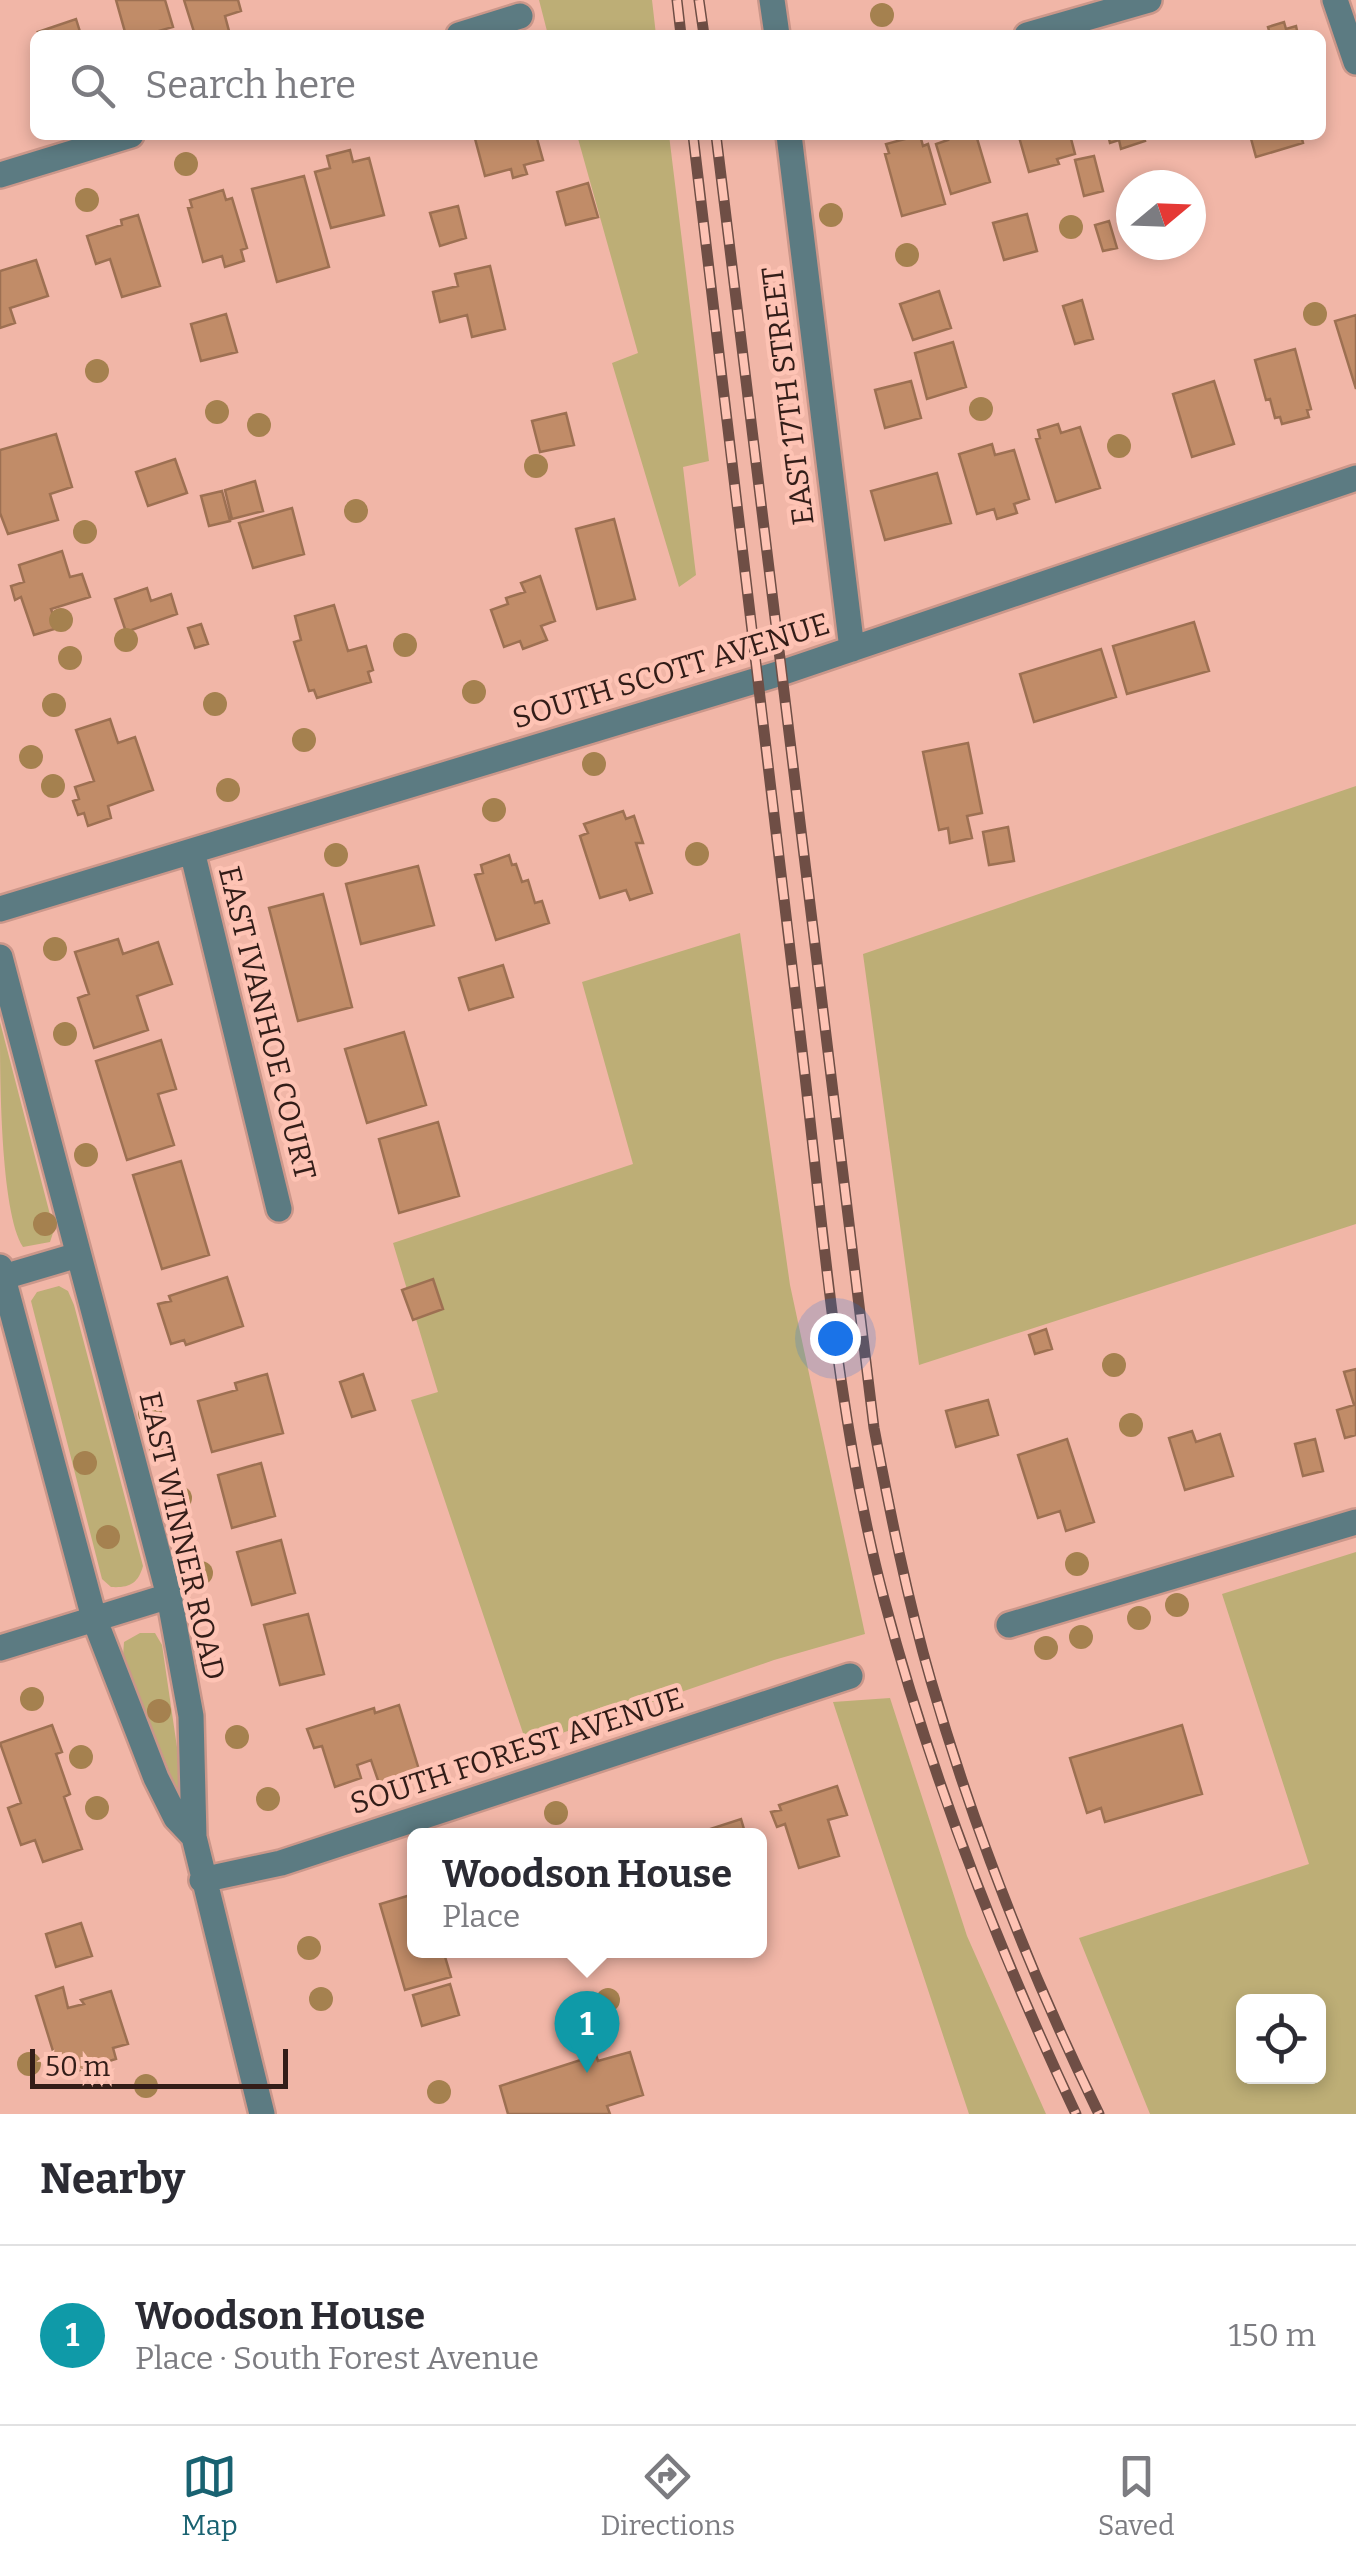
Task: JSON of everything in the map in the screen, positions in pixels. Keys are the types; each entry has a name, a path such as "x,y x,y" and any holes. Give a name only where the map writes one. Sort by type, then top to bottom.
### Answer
{"street":[{"path":"772,0 776,30"},
{"path":"1045,30 1149,0"},
{"path":"1336,0 1356,62"},
{"path":"475,30 520,16"},
{"path":"0,175 116,140"},
{"name":"EAST 17TH STREET","path":"791,140 852,649"},
{"name":"SOUTH SCOTT AVENUE","path":"0,909 781,674 1356,478"},
{"name":"EAST IVANHOE COURT","path":"192,851 279,1210"},
{"name":"EAST WINNER ROAD","path":"0,957 169,1596 190,1716 194,1838 262,2114"},
{"path":"78,1255 1,1274 94,1618 156,1778 176,1818 194,1838"},
{"path":"1009,1625 1356,1522"},
{"path":"0,1648 169,1596"},
{"name":"SOUTH FOREST AVENUE","path":"202,1880 281,1862 850,1676"}],"shaded area":[{"path":"539,0 652,0 655,30 547,30"},
{"path":"578,140 670,140 709,461 683,467 696,575 679,587 612,363 638,353"},
{"path":"1356,786 1356,1224 919,1365 863,954"},
{"path":"740,933 790,1285 865,1634 774,1660 527,1745 411,1400 438,1392 393,1243 633,1164 582,982"},
{"path":"0,1022 54,1230 50,1242 23,1247 15,1229 6,1174"},
{"path":"59,1286 68,1291 74,1305 143,1566 135,1581 123,1587 111,1587 102,1579 31,1301 37,1292"},
{"path":"1356,1552 1356,2114 1150,2114 1079,1938 1309,1864 1222,1594"},
{"path":"140,1633 155,1633 162,1645 183,1788 177,1791 123,1656 124,1642"},
{"path":"890,1698 967,1936 1046,2114 969,2114 833,1702"}],"building":[{"path":"116,0 165,0 173,27 124,30"},
{"path":"184,0 238,0 241,11 225,16 229,30 193,30"},
{"path":"76,19 79,30 44,30"},
{"path":"1284,22 1286,29 1296,26 1297,30 1269,30 1268,27"},
{"path":"475,140 537,140 543,160 524,165 527,174 513,178 511,169 485,176"},
{"path":"921,140 923,146 928,144 945,204 902,216 885,154 889,153 886,144"},
{"path":"977,140 990,182 951,194 936,144"},
{"path":"1020,140 1071,140 1075,154 1057,159 1059,164 1029,172"},
{"path":"1119,140 1145,140 1145,141 1121,149"},
{"path":"1251,140 1302,140 1303,143 1256,157"},
{"path":"350,150 353,162 369,158 384,215 331,228 315,172 330,168 327,156"},
{"path":"1094,156 1103,191 1084,196 1075,160"},
{"path":"304,176 329,267 277,282 252,189"},
{"path":"588,183 598,217 566,225 557,192"},
{"path":"223,190 226,200 232,198 247,248 241,250 244,261 225,267 222,256 203,262 188,208 192,207 190,200"},
{"path":"458,206 466,238 440,246 430,213"},
{"path":"1027,214 1037,251 1004,260 993,223"},
{"path":"138,215 160,286 122,297 110,259 96,264 87,236 122,225 121,220"},
{"path":"1109,221 1116,248 1103,251 1095,225"},
{"path":"36,260 48,296 10,308 15,323 0,328 0,271"},
{"path":"490,266 505,329 472,337 467,315 440,322 433,292 458,286 455,274"},
{"path":"939,291 951,328 913,340 900,304"},
{"path":"1082,300 1093,339 1075,344 1063,306"},
{"path":"226,314 237,352 201,361 191,324"},
{"path":"1356,315 1356,389 1335,321"},
{"path":"953,342 966,387 927,399 915,353"},
{"path":"1295,349 1311,409 1307,410 1309,417 1282,424 1280,417 1275,418 1270,399 1266,400 1255,360"},
{"path":"911,381 921,418 885,428 875,390"},
{"path":"1214,381 1234,444 1192,457 1173,394"},
{"path":"566,413 574,445 540,452 532,421"},
{"path":"1058,424 1061,433 1080,427 1100,488 1056,502 1036,439 1040,438 1038,430"},
{"path":"56,434 72,487 50,494 58,520 8,534 0,513 0,450"},
{"path":"992,444 995,455 1014,450 1029,499 1014,504 1017,513 997,519 994,509 977,514 959,454"},
{"path":"175,459 187,493 148,506 136,472"},
{"path":"937,473 951,523 885,540 871,491"},
{"path":"255,481 263,511 232,519 225,490"},
{"path":"222,491 230,521 209,526 201,496"},
{"path":"292,508 304,554 253,568 239,523"},
{"path":"614,519 635,599 597,609 576,529"},
{"path":"62,551 70,577 82,574 90,597 51,609 58,628 34,635 21,597 15,600 11,586 24,582 19,565"},
{"path":"540,576 555,621 541,626 547,640 523,649 520,641 504,647 491,610 508,604 506,598 525,592 521,583"},
{"path":"147,588 151,601 171,594 177,614 126,632 115,599"},
{"path":"334,605 348,651 366,646 373,670 368,672 371,682 317,698 314,690 309,691 294,642 301,640 295,616"},
{"path":"1194,622 1209,671 1127,694 1113,646"},
{"path":"201,624 208,644 195,648 188,628"},
{"path":"1101,649 1116,697 1034,722 1020,674"},
{"path":"110,719 118,743 135,737 153,790 108,806 111,818 88,826 84,813 78,815 73,801 79,799 75,787 94,781 76,730"},
{"path":"968,743 982,813 967,816 972,838 950,843 948,828 939,830 923,752"},
{"path":"623,811 626,819 634,816 643,843 636,843 652,893 630,900 626,890 600,898 580,836 588,833 584,824"},
{"path":"1008,827 1014,861 989,865 983,832"},
{"path":"509,855 522,882 528,880 535,903 542,901 549,923 496,940 475,875 483,873 481,865"},
{"path":"418,866 434,925 361,944 346,884"},
{"path":"323,894 352,1007 298,1021 269,908"},
{"path":"118,939 123,954 158,942 172,984 137,996 148,1030 94,1048 78,998 89,994 75,952"},
{"path":"503,965 513,997 469,1010 459,978"},
{"path":"404,1032 426,1105 367,1123 345,1049"},
{"path":"161,1040 176,1089 158,1094 174,1145 127,1160 96,1061"},
{"path":"438,1122 459,1196 399,1213 379,1139"},
{"path":"181,1161 209,1255 162,1269 133,1175"},
{"path":"227,1277 243,1326 186,1345 184,1340 171,1344 158,1304 171,1301 169,1296"},
{"path":"433,1279 443,1309 413,1320 402,1290"},
{"path":"1046,1329 1052,1349 1035,1354 1029,1335"},
{"path":"1356,1369 1356,1435 1345,1438 1337,1410 1354,1405 1344,1372"},
{"path":"267,1374 283,1433 212,1452 198,1401 237,1390 235,1383"},
{"path":"363,1374 375,1410 352,1417 340,1382"},
{"path":"988,1400 998,1435 956,1447 946,1411"},
{"path":"1192,1431 1196,1442 1220,1434 1233,1476 1185,1490 1169,1438"},
{"path":"1067,1439 1094,1522 1066,1531 1060,1511 1038,1518 1018,1455"},
{"path":"1315,1439 1323,1471 1303,1476 1295,1444"},
{"path":"261,1463 275,1516 232,1528 218,1475"},
{"path":"281,1540 295,1593 252,1605 237,1552"},
{"path":"308,1614 324,1674 280,1685 264,1625"},
{"path":"399,1705 420,1773 380,1786 371,1760 357,1765 361,1778 335,1787 322,1746 314,1748 307,1729 374,1708 375,1713"},
{"path":"52,1725 62,1752 56,1754 70,1794 64,1797 82,1849 43,1862 35,1840 21,1845 8,1808 21,1803 0,1743"},
{"path":"1182,1725 1202,1794 1105,1822 1101,1808 1087,1813 1070,1758"},
{"path":"837,1786 847,1815 828,1820 839,1856 799,1868 785,1824 777,1827 771,1812 781,1810 779,1805"},
{"path":"741,1819 744,1828 713,1828"},
{"path":"407,1896 407,1958 445,1958 451,1977 405,1990 380,1904"},
{"path":"81,1923 92,1956 56,1967 46,1934"},
{"path":"450,1984 459,2015 422,2026 413,1995"},
{"path":"63,1987 68,2008 111,1991 128,2044 113,2048 116,2059 74,2072 70,2060 57,2064 36,1996"},
{"path":"630,2052 643,2095 607,2106 610,2114 508,2114 500,2086 596,2055 598,2061"}],"railway":[{"path":"677,0 680,30"},
{"path":"699,0 703,30"},
{"path":"694,140 832,1314 854,1459 884,1599 945,1796 993,1925 1076,2114"},
{"path":"717,140 880,1460 922,1650 966,1792 1027,1955 1099,2114"}],"place":[{"name":"Woodson House","path":"587,2073"}]}
